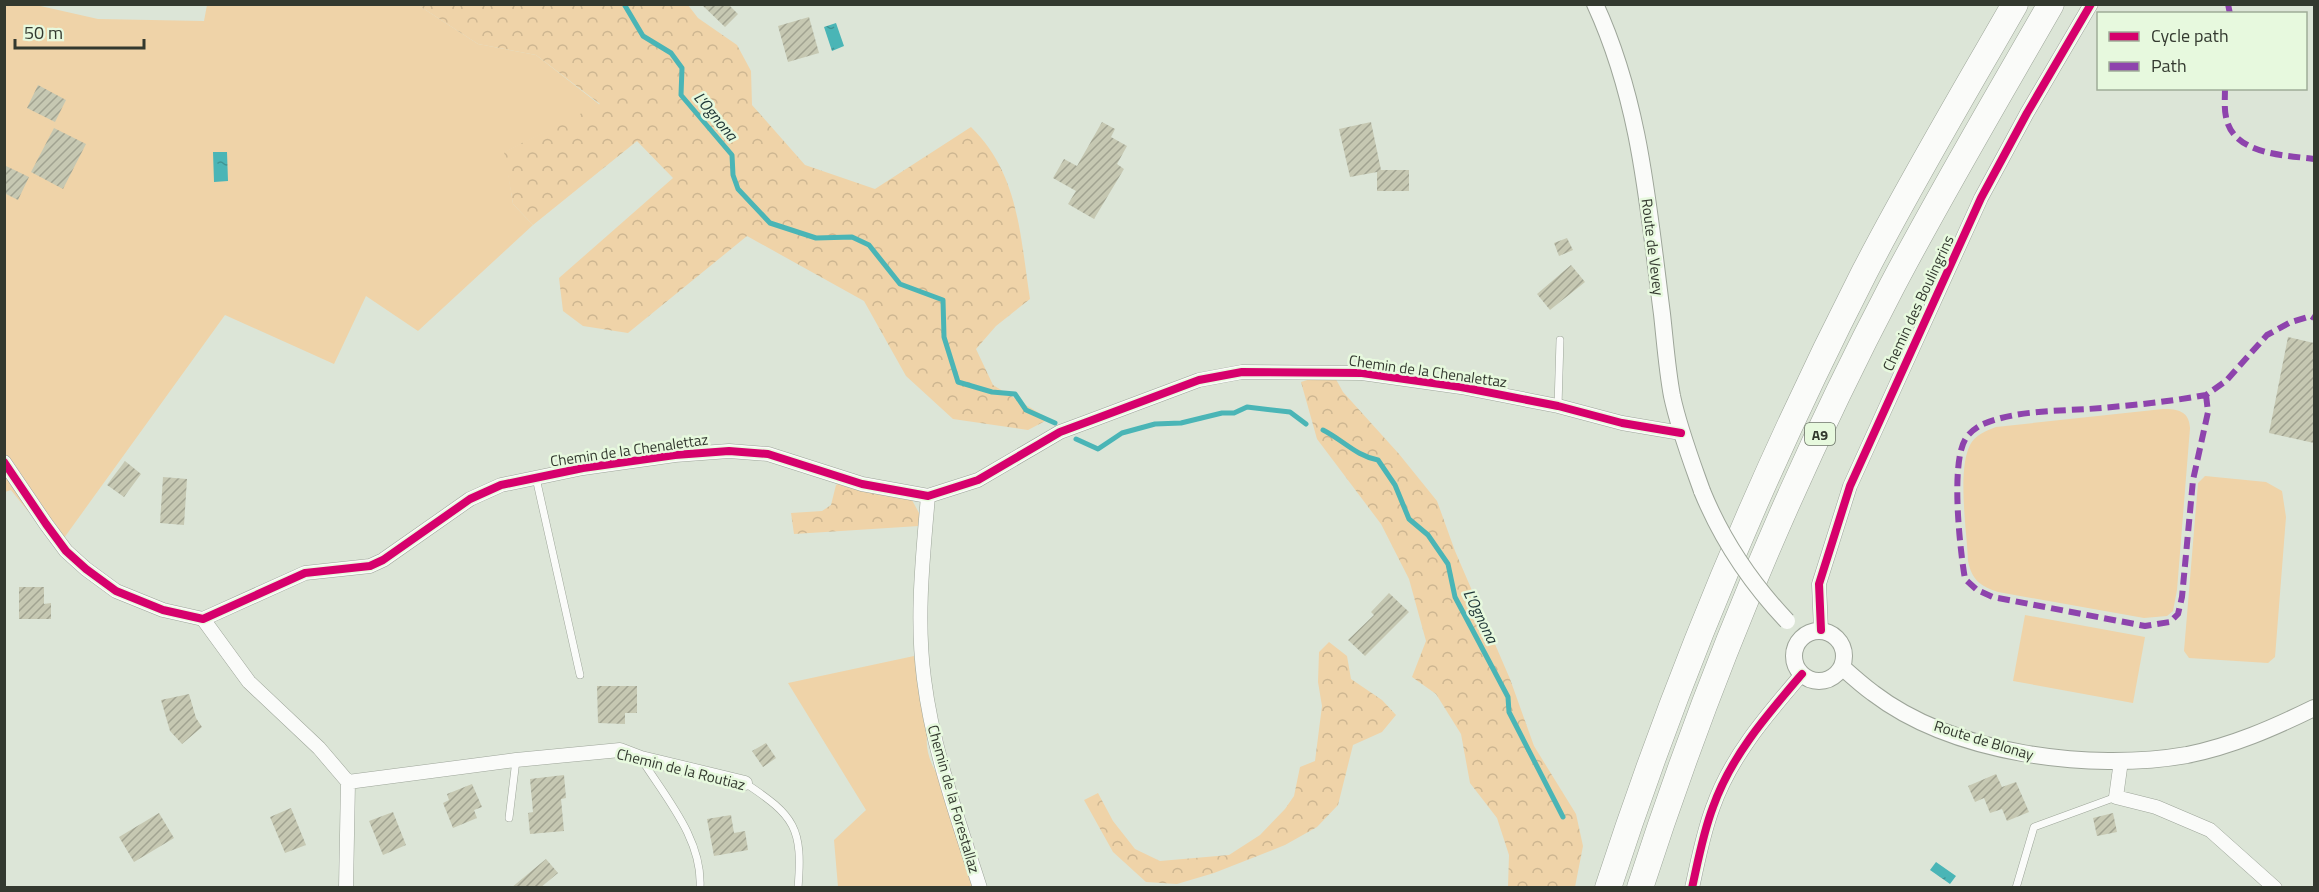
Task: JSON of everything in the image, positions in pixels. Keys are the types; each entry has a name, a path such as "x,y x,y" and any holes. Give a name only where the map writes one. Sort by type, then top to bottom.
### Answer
{"highway":[{"name":"A9","path":"1608,888 1678,687 1743,528 1780,446 1865,272 2015,4"},
{"name":"A9","path":"1640,888 1702,710 1770,543 1808,459 1892,288 2051,4"}],"street":[{"name":"Route de Vevey","path":"1595,4 1614,46 1632,107 1644,169 1672,394 1681,433 1711,514 1743,569 1802,637"},
{"name":"Chemin des Boulingrins","path":"1821,630 1819,584 1850,486 1981,198 2027,113 2091,4"},
{"name":"Chemin de la Chenalettaz","path":"203,619 305,573 370,566 383,561 471,499 501,485 617,463 729,451 768,454 862,484 928,496 978,480 1060,432 1222,374 1286,371 1362,373 1461,387 1558,406 1622,423 1681,433"},
{"path":"4,462 66,551 116,591 163,610 203,619 249,682 319,748 348,782 346,888"},
{"name":"Chemin de la Forestallaz","path":"928,496 920,592 923,678 935,744 980,888"},
{"path":"1821,630 1834,635 1845,653 1842,667 1836,675 1819,681 1802,674 1794,656 1802,637 1821,630"},
{"name":"Route de Blonay","path":"1842,667 1874,694 1931,725 1968,738 2039,757 2121,761 2186,755 2224,746 2265,732 2314,708"},
{"path":"1692,888 1713,807 1726,778 1766,716 1802,674"},
{"name":"Chemin de la Routiaz","path":"348,782 516,760 620,750 641,758 746,783"},
{"path":"2121,761 2116,797 2156,807 2210,830 2275,888"}],"lane":[{"path":"1558,406 1560,340"},
{"path":"536,478 580,675"},
{"path":"641,758 685,828 701,871 700,888"},
{"path":"509,818 516,760"},
{"name":"Chemin de la Routiaz","path":"746,783 782,808 795,827 801,852 798,888"},
{"path":"2016,888 2034,827 2116,797"}],"green space":[{"path":"5,5 36,5 98,19 204,21 207,5 418,5 478,44 536,55 600,105 505,152 513,204 533,225 418,331 366,296 334,364 225,315 64,538 27,510 11,490 5,492"},
{"path":"418,5 688,5 698,18 737,45 751,71 752,105 805,165 875,189 971,127 987,145 1008,185 1020,229 1030,299 996,326 976,349 993,385 1049,419 1028,430 953,419 906,376 864,301 747,236 628,333 583,326 563,311 559,278 673,178 637,141 533,225 513,204 504,152 600,104 536,55 478,44"},
{"path":"1332,372 1343,392 1399,454 1437,501 1455,551 1510,679 1534,746 1576,814 1583,846 1575,887 1508,887 1509,855 1497,818 1470,783 1461,734 1436,694 1412,677 1426,641 1409,579 1381,524 1317,439 1301,382"},
{"path":"2163,409 2182,412 2190,428 2177,590 2173,611 2167,616 2144,618 1998,592 1986,587 1975,578 1968,561 1963,485 1966,456 1975,439 1996,427"},
{"path":"2205,476 2266,482 2282,491 2286,517 2275,657 2268,663 2189,658 2184,651 2198,483"},
{"path":"841,482 912,500 919,513 919,526 794,534 791,513 822,511 831,505 836,485"},
{"path":"2025,615 2145,637 2133,703 2013,681"},
{"path":"1329,642 1347,656 1351,679 1382,700 1396,715 1382,732 1353,745 1338,805 1317,827 1285,845 1214,873 1177,884 1146,882 1113,852 1084,800 1098,793 1113,821 1135,849 1160,861 1229,855 1260,835 1285,809 1294,796 1300,767 1315,761 1322,706 1318,682 1319,652"},
{"path":"914,656 928,732 929,755 939,776 973,887 838,887 834,840 866,810 788,683"}],"water":[{"path":"836,23 844,46 832,51 824,27"},
{"path":"213,152 227,152 228,181 214,182"},
{"path":"1936,862 1956,876 1950,884 1930,870"}],"building":[{"path":"701,4 728,4 738,14 725,27"},
{"path":"809,17 819,53 788,62 778,26"},
{"path":"38,85 66,100 55,122 27,108"},
{"path":"1102,122 1115,129 1111,137 1127,146 1117,164 1124,169 1094,219 1068,204 1076,191 1053,178 1064,159 1077,166"},
{"path":"1371,122 1381,170 1409,170 1409,191 1377,191 1377,172 1350,177 1339,129"},
{"path":"54,128 86,144 63,189 31,172"},
{"path":"4,165 29,177 18,200 4,193"},
{"path":"1567,238 1573,250 1559,256 1554,243"},
{"path":"1571,265 1585,282 1550,310 1537,294"},
{"path":"2288,337 2314,343 2314,443 2269,433"},
{"path":"125,461 141,474 124,497 107,485"},
{"path":"163,477 187,479 184,525 160,523"},
{"path":"19,587 44,587 44,604 51,603 51,619 19,619"},
{"path":"1389,593 1409,612 1365,656 1348,640 1374,615 1371,612"},
{"path":"597,686 637,686 637,713 625,713 625,724 598,723"},
{"path":"189,694 196,718 202,727 182,744 170,731 161,700"},
{"path":"766,743 776,758 763,767 752,751"},
{"path":"1996,774 2002,787 2016,782 2029,812 2007,821 2002,809 1990,813 1984,798 1975,802 1968,786"},
{"path":"564,775 566,798 561,799 564,831 530,834 528,813 533,812 530,779"},
{"path":"472,784 482,807 474,810 477,818 453,828 443,803 449,800 447,794"},
{"path":"291,808 306,845 285,853 270,817"},
{"path":"393,812 406,845 383,855 369,821"},
{"path":"159,813 174,838 134,862 119,837"},
{"path":"2113,813 2117,832 2097,836 2093,818"},
{"path":"731,815 734,833 745,831 748,850 714,856 707,819"},
{"path":"546,859 558,873 540,888 511,888"}],"waterway":[{"name":"L'Ognona","path":"624,4 643,36 671,53 682,68 681,95 732,155 733,175 738,189 770,223 816,238 852,237 869,245 900,284 943,300 944,337 958,382 992,392 1015,394 1026,410 1055,423"},
{"name":"L'Ognona","path":"1076,439 1098,449 1122,433 1155,424 1181,423 1222,413 1234,413 1247,407 1290,412 1306,424"},
{"name":"L'Ognona","path":"1323,430 1356,451 1378,460 1395,485 1409,519 1428,535 1448,564 1455,597 1508,697 1509,712 1563,817"}],"marked path":[{"path":"2228,4 2230,12"},
{"path":"2225,90 2226,117 2231,130 2239,139 2262,151 2314,159"},
{"path":"2206,395 2208,412 2193,480 2182,597 2178,614 2170,622 2145,626 1993,597 1977,590 1965,579 1958,507 1958,466 1966,438 1974,430 1983,424 2021,414 2132,405 2206,395 2226,381 2267,335 2291,322 2311,316 2314,318"}],"cycle path":[{"path":"1821,630 1819,584 1850,486 1981,198 2027,113 2091,4"},
{"path":"4,462 66,551 86,569 116,591 163,610 203,619 305,573 370,566 383,560 470,499 501,485 583,468 675,455 729,451 768,454 862,484 928,496 978,480 1060,432 1199,380 1242,372 1362,373 1461,387 1558,406 1622,423 1681,433"},
{"path":"1692,888 1709,817 1730,770 1751,737 1802,674"}]}
